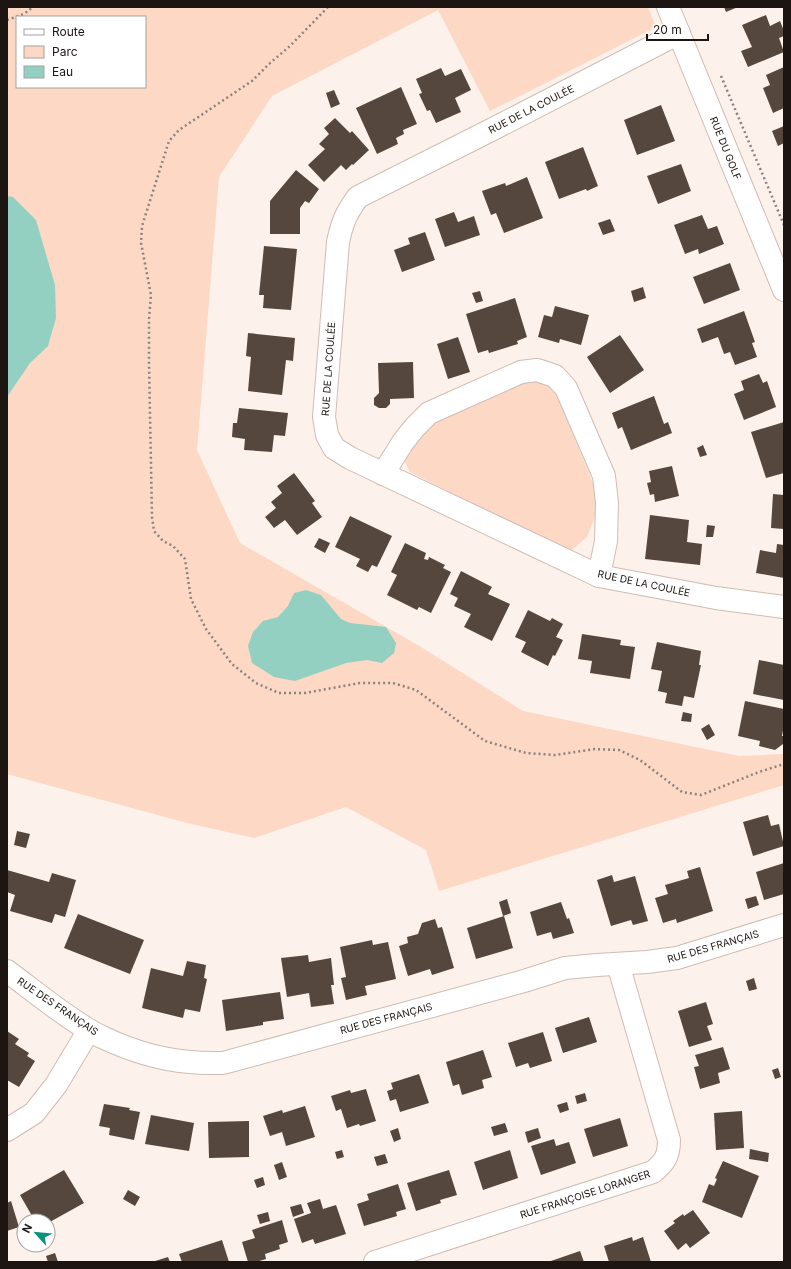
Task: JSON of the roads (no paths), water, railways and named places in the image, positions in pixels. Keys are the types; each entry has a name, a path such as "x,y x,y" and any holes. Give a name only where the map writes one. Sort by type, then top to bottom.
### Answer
{"street":[{"name":"RUE DU GOLF","path":"668,7 784,290"},
{"name":"RUE DE LA COULÉE","path":"679,33 358,197 347,211 341,226 338,242 324,417 327,434 334,448 350,458 599,576 716,598 784,607"},
{"path":"383,474 414,427 429,413 521,372 537,370 554,376 566,388 604,476 607,503 606,541 599,576"},
{"name":"RUE DES FRANÇAIS","path":"7,971 89,1030 128,1048 154,1057 203,1063 223,1062 524,981 565,968 677,958 784,925"},
{"name":"RUE FRANÇOISE LORANGER","path":"374,1262 653,1172 662,1165 669,1152 669,1140 618,964"},
{"path":"7,1130 34,1112 56,1085 89,1030"}],"water":[{"path":"7,196 13,197 36,220 55,285 56,318 48,346 30,363 7,397"},
{"path":"306,590 321,595 341,619 350,623 386,627 396,643 394,653 382,663 367,660 346,663 295,681 274,677 252,663 248,646 253,632 263,621 278,617 288,606 294,593"}]}
